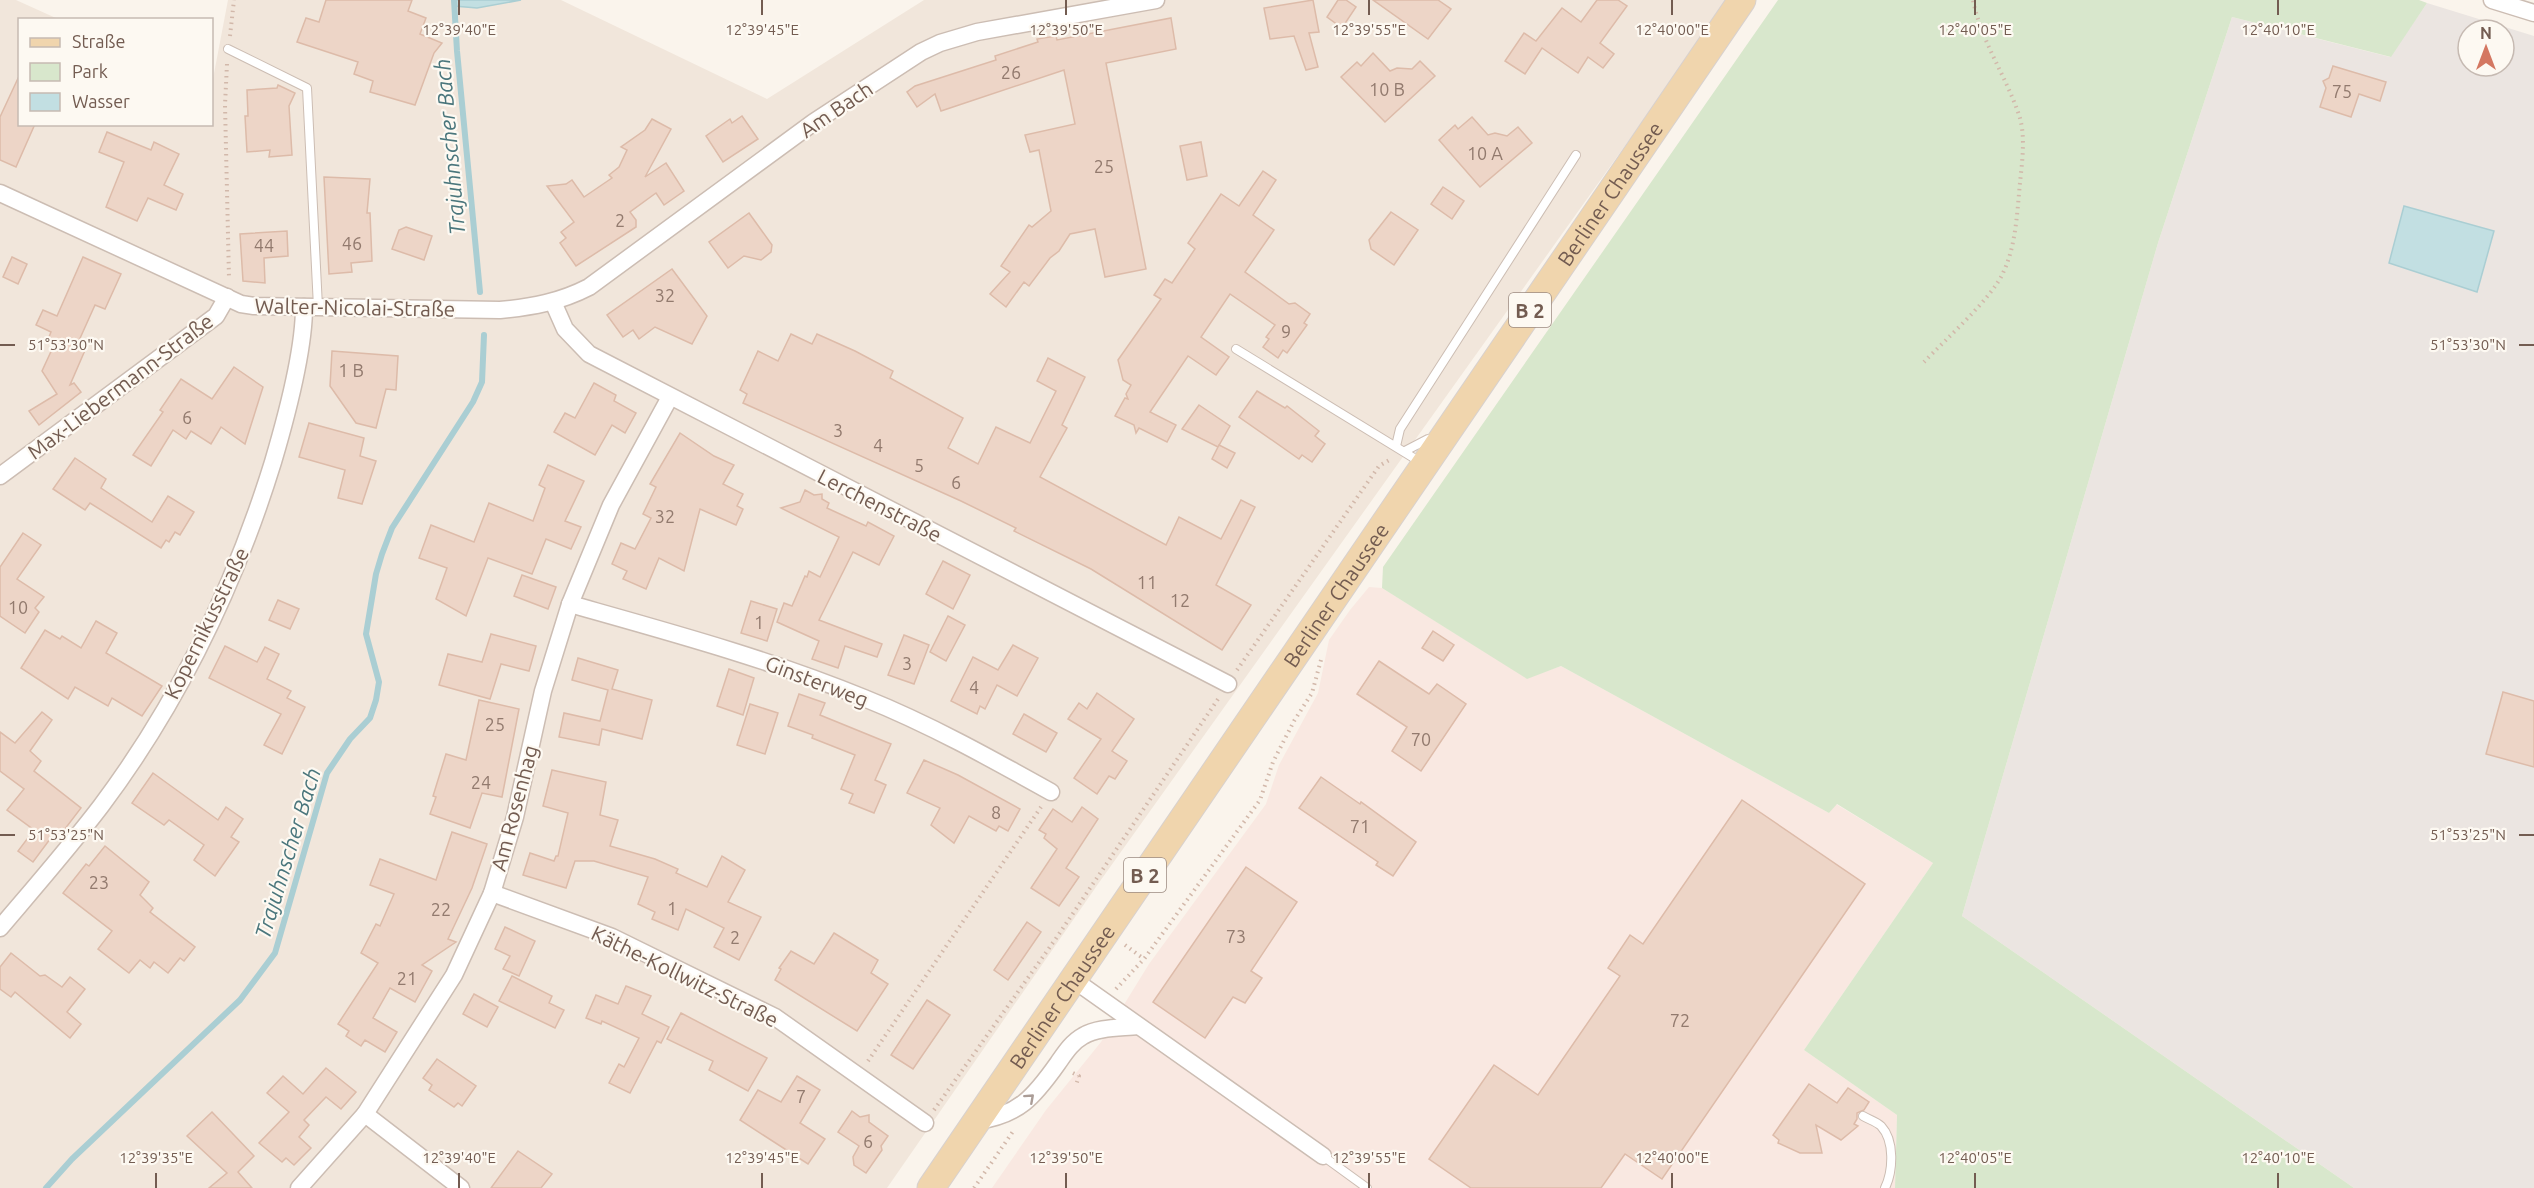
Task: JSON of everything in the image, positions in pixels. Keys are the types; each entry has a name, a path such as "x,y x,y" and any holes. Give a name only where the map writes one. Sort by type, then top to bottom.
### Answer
{"main road":[{"name":"Berliner Chaussee","path":"931,1188 1074,981 1423,453 1742,0"}],"street":[{"name":"Am Bach","path":"553,302 596,283 814,122 890,72 940,43 977,32 1156,0"},
{"path":"2492,0 2534,14"},
{"name":"Walter-Nicolai-Straße","path":"0,193 241,304 500,310 553,302"},
{"name":"Max-Liebermann-Straße","path":"0,476 216,316 227,297"},
{"name":"Lerchenstraße","path":"553,302 565,329 589,354 1228,684"},
{"name":"Kopernikusstraße","path":"0,928 102,804 168,703 203,640 247,538 282,434 302,338 311,307"},
{"name":"Am Rosenhag","path":"299,1188 365,1114 454,975 492,893 515,817 543,691 570,604 611,505 670,397"},
{"name":"Ginsterweg","path":"570,604 747,655 865,698 958,740 1051,792"},
{"name":"Käthe-Kollwitz-Straße","path":"492,893 612,937 775,1017 925,1123"},
{"path":"1074,981 1323,1156"},
{"path":"977,1121 1010,1112 1028,1101 1041,1087 1068,1048 1084,1034 1105,1029 1138,1026"},
{"path":"365,1114 461,1188"}],"lane":[{"path":"228,49 307,88 311,307"},
{"path":"1396,446 1400,429 1576,155"},
{"path":"1236,349 1396,446 1423,453"},
{"path":"1863,1116 1881,1126 1888,1141 1892,1165 1885,1188"},
{"path":"1323,1156 1367,1188"}],"path":[{"name":"Max-Liebermann-Straße","path":"227,297 230,273 225,105 234,0"},
{"path":"1924,362 1985,297 2002,275 2010,255 2016,220 2022,161 2020,116 1990,49 1973,0"},
{"path":"1119,942 1144,959 1260,800 1273,762 1303,707"},
{"path":"857,1076 1051,792"},
{"path":"925,1123 1057,937"},
{"path":"1067,1070 1079,1076 1076,1084"}],"shaded area":[{"path":"0,0 16,0 56,18 18,18 18,126 213,126 213,79 228,0 561,0 767,99 924,0 1729,0 1098,884 887,1188 0,1188"},
{"path":"2427,3 2476,18 2456,18 2456,78 2516,78 2516,30 2534,36 2534,1188 2354,1188 1962,916 2158,243 2232,17 2390,57"},
{"path":"1369,587 1382,588 1527,678 1561,666 1829,813 1836,804 1933,863 1804,1050 1897,1115 1895,1188 992,1188 1046,1110 1101,1042 1149,964 1266,804 1279,765 1318,693 1329,640"}],"green space":[{"path":"1778,0 2419,0 2427,3 2391,57 2232,17 2158,243 1962,916 2354,1188 1895,1188 1897,1115 1804,1050 1933,863 1837,804 1829,813 1561,666 1527,679 1382,588 1383,567"}],"water":[{"path":"454,0 521,0 477,8 454,6"},
{"path":"2404,206 2494,231 2477,292 2389,263"}],"building":[{"path":"326,0 412,0 408,11 426,18 420,34 442,43 434,53 415,105 370,92 373,81 354,74 358,62 297,42 306,18 319,22"},
{"path":"1313,0 1319,32 1309,33 1318,67 1306,70 1294,36 1270,39 1264,8"},
{"path":"1338,0 1346,0 1356,7 1342,28 1327,17"},
{"path":"1373,0 1438,0 1451,9 1428,39"},
{"path":"1597,0 1618,0 1627,6 1600,43 1614,54 1603,68 1588,57 1578,73 1542,48 1525,74 1505,61 1524,33 1536,41 1562,8 1581,22"},
{"path":"1171,18 1176,49 1106,63 1146,269 1105,277 1095,229 1070,234 1059,251 1050,258 1029,286 1024,282 1006,307 990,294 1010,272 1001,266 1029,225 1032,227 1051,211 1039,150 1030,152 1025,135 1075,124 1064,70 941,111 935,94 917,107 907,92 915,86 996,60 995,56 1038,42 1037,39 1056,36 1057,40"},
{"path":"1373,53 1390,71 1397,68 1412,69 1420,61 1435,76 1385,122 1341,77 1357,62 1361,66"},
{"path":"2333,66 2386,82 2380,101 2359,94 2351,117 2320,107 2326,88 2323,81 2329,78"},
{"path":"18,78 18,126 34,126 16,167 0,160 0,117"},
{"path":"278,85 295,93 289,106 292,155 269,157 270,150 247,152 245,116 248,116 247,90 277,88"},
{"path":"742,116 758,139 723,162 706,136 730,119 732,123"},
{"path":"1472,117 1488,135 1495,133 1507,136 1518,127 1532,143 1480,187 1439,140 1455,125 1458,129"},
{"path":"652,119 671,129 645,177 666,163 684,191 664,205 656,193 630,212 636,220 636,227 576,266 560,243 566,238 561,232 574,222 547,186 566,184 572,180 584,197 612,178 609,175 619,167 627,150 621,147 645,130"},
{"path":"107,132 151,150 154,142 179,154 164,185 183,194 176,210 148,198 137,221 106,207 124,162 99,152"},
{"path":"1201,142 1207,176 1187,180 1180,146"},
{"path":"1263,171 1276,180 1253,215 1274,230 1245,272 1289,304 1295,303 1310,314 1304,323 1307,325 1287,353 1283,350 1278,358 1263,347 1269,339 1266,337 1275,325 1230,294 1201,337 1229,357 1216,375 1188,356 1150,412 1176,425 1167,442 1139,428 1136,433 1134,425 1115,416 1125,398 1128,399 1126,394 1131,385 1123,380 1118,360 1161,299 1154,295 1165,279 1172,283 1195,249 1188,243 1221,194 1239,206"},
{"path":"324,177 370,179 367,213 370,213 372,261 351,263 352,272 329,274"},
{"path":"1443,187 1464,201 1452,219 1431,204"},
{"path":"1391,212 1418,230 1394,265 1371,249 1369,240"},
{"path":"749,213 772,245 771,252 761,260 744,256 728,268 709,242"},
{"path":"406,227 432,236 424,260 392,249 399,230"},
{"path":"287,231 288,256 264,258 265,283 243,281 240,234"},
{"path":"12,257 27,264 18,284 3,277"},
{"path":"83,257 121,274 105,309 95,305 77,345 86,348 70,385 74,383 81,392 39,425 29,411 57,394 42,371 54,345 47,342 51,332 36,325 43,310 57,316"},
{"path":"672,269 707,316 692,344 655,327 639,339 633,330 623,337 607,315"},
{"path":"791,334 812,344 817,334 855,351 893,371 890,378 963,418 948,448 978,464 996,427 1030,443 1056,391 1037,381 1048,358 1085,377 1062,425 1067,428 1040,477 1166,545 1179,517 1221,539 1241,500 1255,507 1216,585 1251,605 1222,650 1091,569 1014,531 1016,528 743,403 747,394 740,390 758,351 778,361"},
{"path":"332,351 398,356 396,390 386,389 376,428 356,423 330,386"},
{"path":"234,367 263,387 245,444 221,427 211,444 191,431 186,439 173,430 151,466 133,455 163,412 160,410 181,379 212,399"},
{"path":"594,383 616,395 614,401 636,413 625,433 612,425 595,455 554,432 565,413 575,418"},
{"path":"1257,391 1285,408 1287,406 1319,431 1315,436 1325,444 1312,462 1302,455 1299,459 1239,417"},
{"path":"1199,405 1230,426 1218,447 1182,429"},
{"path":"309,423 364,438 360,456 376,461 362,504 338,498 345,470 299,457"},
{"path":"680,433 714,456 734,465 723,484 743,494 737,506 743,509 736,525 700,509 684,571 659,558 646,589 623,579 627,571 612,564 621,543 635,549 651,518 643,514 656,487 650,484"},
{"path":"1219,445 1235,453 1227,468 1212,459"},
{"path":"75,458 106,479 101,488 152,522 168,496 194,512 180,535 175,532 169,542 166,540 161,548 90,503 85,510 53,489"},
{"path":"548,465 584,481 565,521 581,527 571,549 546,539 532,574 488,558 466,616 436,599 447,568 419,558 431,525 474,542 489,503 533,521 545,488 539,485"},
{"path":"805,490 814,495 822,494 822,499 829,503 827,508 866,526 868,522 894,536 879,565 853,552 819,620 882,644 877,657 845,646 838,668 812,659 819,641 777,622 784,603 792,606 809,571 820,577 839,537 781,508 800,502"},
{"path":"23,533 41,545 17,579 44,597 35,608 39,612 25,633 0,616 0,567"},
{"path":"943,561 970,575 953,609 926,594"},
{"path":"522,575 556,587 548,609 514,596"},
{"path":"278,600 299,609 290,629 269,620"},
{"path":"751,601 777,609 767,641 741,633"},
{"path":"948,616 965,625 946,661 930,652"},
{"path":"96,621 117,633 106,653 162,686 142,716 112,698 108,706 75,687 68,699 21,668 45,630 60,639 62,636 81,648"},
{"path":"1433,631 1454,645 1443,661 1422,648"},
{"path":"491,634 536,646 529,671 501,664 490,699 439,685 448,654 482,662"},
{"path":"904,635 929,645 914,684 888,675"},
{"path":"1013,645 1038,658 1017,696 997,685 985,709 980,706 977,714 951,701 973,657 998,670"},
{"path":"225,646 257,662 265,647 279,654 267,679 291,691 287,698 305,707 282,754 264,745 281,714 209,678"},
{"path":"578,658 618,670 612,689 652,700 642,739 602,729 599,745 559,737 564,713 600,721 608,690 572,680"},
{"path":"1379,661 1429,694 1437,684 1466,704 1421,771 1392,751 1407,727 1357,694"},
{"path":"729,669 754,678 743,715 717,706"},
{"path":"2503,692 2534,701 2534,767 2486,754"},
{"path":"1097,693 1134,719 1112,751 1127,761 1115,779 1109,776 1097,794 1074,778 1101,739 1068,719 1079,703 1087,709"},
{"path":"799,694 825,703 820,715 891,744 875,780 886,785 874,813 849,803 853,794 841,789 855,755 788,726"},
{"path":"479,700 519,709 502,797 482,793 470,828 430,814 446,754 466,760"},
{"path":"750,704 778,713 765,754 737,745"},
{"path":"42,712 52,720 30,751 41,761 34,771 81,808 58,838 53,835 33,862 18,851 34,830 7,810 24,789 0,771 0,732 15,743"},
{"path":"1024,714 1057,733 1046,752 1013,734"},
{"path":"924,760 958,775 1020,809 1008,831 999,826 996,831 969,816 954,843 931,825 940,808 907,793"},
{"path":"552,770 606,782 600,815 618,820 610,846 655,859 678,869 676,873 707,887 722,856 745,870 728,902 761,917 739,960 714,947 724,928 686,909 678,930 652,919 655,912 638,904 648,877 594,861 575,861 566,888 523,875 530,853 554,861 558,856 568,813 543,806"},
{"path":"153,773 218,820 226,807 243,819 231,837 239,842 215,876 194,860 204,845 169,820 164,825 132,803"},
{"path":"1321,777 1360,804 1361,802 1416,842 1393,876 1376,865 1378,862 1299,808"},
{"path":"1742,800 1865,884 1662,1179 1625,1154 1601,1188 1471,1188 1429,1159 1494,1065 1538,1095 1620,976 1608,968 1630,935 1643,944"},
{"path":"1082,807 1098,819 1066,868 1079,877 1059,906 1031,888 1057,849 1044,838 1046,834 1039,830 1053,809 1072,822"},
{"path":"452,832 487,844 472,888 448,939 456,942 422,965 432,971 415,1002 390,988 373,1018 397,1032 385,1052 365,1040 361,1046 346,1036 349,1031 338,1024 378,963 361,953 376,924 380,926 394,894 370,885 380,859 436,880"},
{"path":"105,846 149,882 140,895 153,908 150,912 195,947 184,961 180,958 168,973 154,962 150,968 140,960 129,973 98,949 112,931 63,893 86,864 89,866"},
{"path":"1246,867 1297,902 1251,971 1262,978 1245,1003 1233,997 1205,1038 1153,1002"},
{"path":"1027,922 1041,932 1008,980 994,970"},
{"path":"505,927 535,941 519,976 503,969 510,956 495,949"},
{"path":"834,933 878,960 871,973 888,984 857,1031 775,980 781,969 779,968 791,951 814,964"},
{"path":"11,953 40,976 45,975 62,987 70,977 85,989 67,1012 81,1024 70,1038 15,992 11,997 0,989 0,967"},
{"path":"512,976 552,996 549,1003 564,1010 555,1028 499,1001"},
{"path":"626,986 651,996 642,1014 669,1027 661,1043 657,1041 630,1093 609,1083 619,1064 624,1067 639,1038 602,1021 601,1024 586,1018 596,995 618,1004"},
{"path":"474,994 498,1007 487,1027 463,1014"},
{"path":"927,1000 950,1015 913,1069 891,1055"},
{"path":"681,1013 767,1058 748,1091 709,1070 713,1061 667,1039"},
{"path":"437,1059 476,1086 462,1106 458,1103 454,1107 429,1090 432,1085 423,1078"},
{"path":"326,1068 356,1092 341,1109 326,1097 304,1120 309,1125 299,1137 311,1148 294,1165 286,1158 282,1162 259,1143 289,1112 267,1093 283,1076 303,1094"},
{"path":"797,1076 820,1090 800,1123 825,1139 808,1164 740,1120 758,1090 781,1102"},
{"path":"1809,1084 1837,1103 1848,1088 1869,1102 1864,1110 1857,1113 1854,1124 1858,1126 1841,1140 1816,1125 1822,1153 1800,1153 1778,1143 1779,1140 1773,1135"},
{"path":"852,1111 860,1117 869,1115 869,1122 888,1136 881,1146 882,1150 866,1173 854,1165 853,1157 859,1146 838,1132"},
{"path":"212,1112 254,1156 238,1172 252,1188 209,1188 227,1173 187,1136"},
{"path":"518,1151 552,1174 541,1188 491,1188"}],"waterway":[{"name":"Trajuhnscher Bach","path":"454,0 480,292"},
{"name":"Trajuhnscher Bach","path":"46,1188 72,1159 240,1000 275,953 327,773 350,739 370,718 376,700 379,682 366,634 376,574 382,554 392,528 473,402 482,382 484,335"}]}
